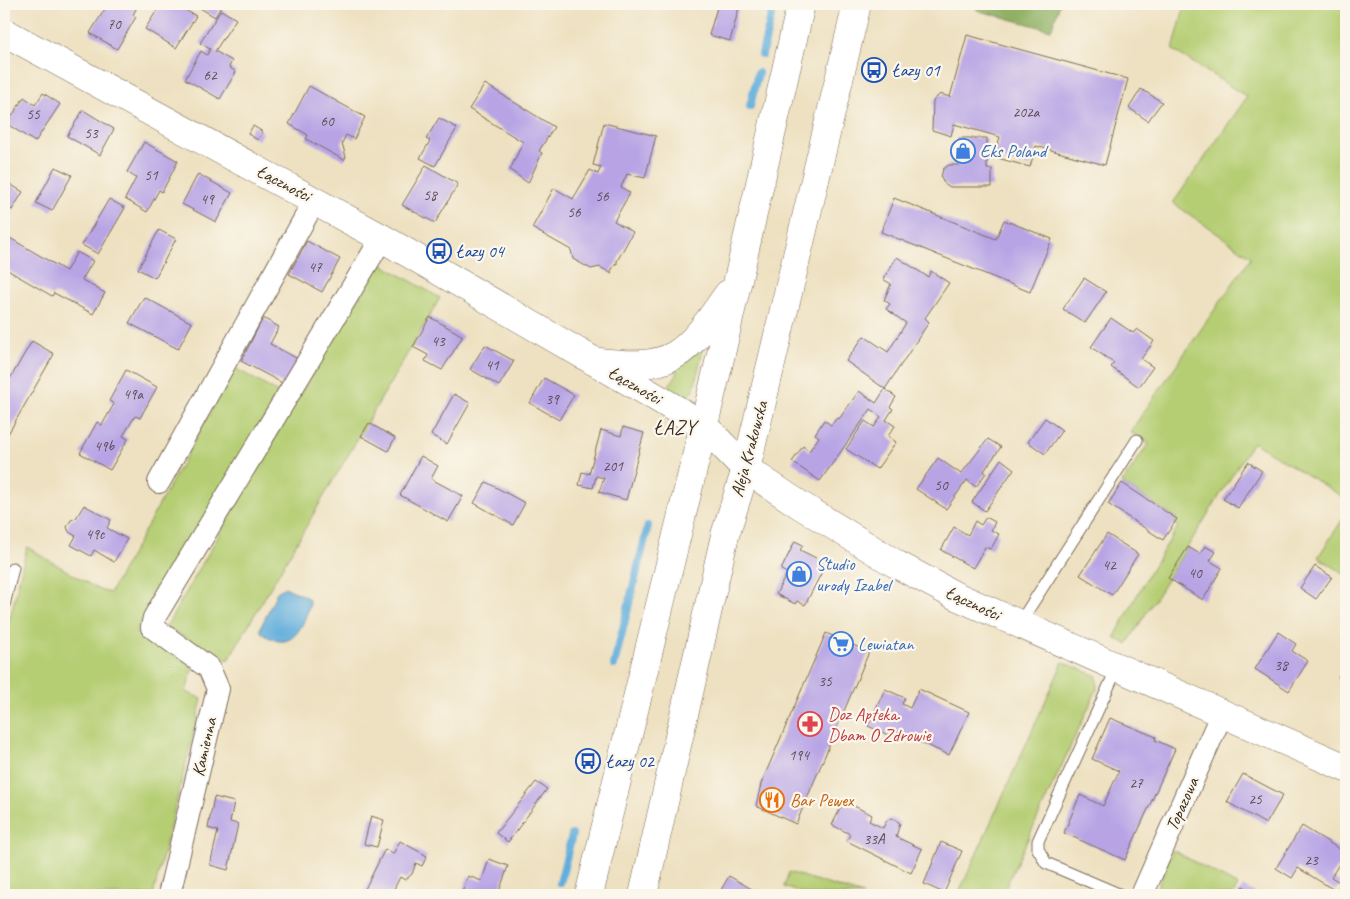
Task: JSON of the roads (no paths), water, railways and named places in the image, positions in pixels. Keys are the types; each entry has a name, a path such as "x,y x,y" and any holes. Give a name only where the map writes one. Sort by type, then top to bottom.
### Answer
{"main road":[{"path":"589,895 704,426 801,4"},
{"name":"Aleja Krakowska","path":"643,895 725,535 746,469 857,4"},
{"name":"Łączności","path":"4,32 315,200 704,426 746,469 800,505 896,564 956,596 1346,768"},
{"path":"594,361 634,366 649,365 674,356 692,344 735,285"}],"street":[{"path":"159,482 315,200"},
{"name":"Kamienna","path":"168,895 218,688 209,668 152,627 160,604 382,238"},
{"name":"Topazowa","path":"1142,895 1222,713"}],"lane":[{"path":"1019,624 1138,440"},
{"path":"4,605 13,568"},
{"path":"1118,666 1038,841 1038,849 1046,863 1121,895"}],"water":[{"path":"285,587 308,598 310,604 299,631 287,640 280,641 262,633 260,629 277,592"}],"waterway":[{"path":"762,54 774,4"},
{"path":"750,106 758,73"},
{"path":"614,665 648,526"},
{"path":"560,883 572,835"}],"place":[{"name":"Łazy 01","path":"874,70"},
{"name":"Eks Poland","path":"963,151"},
{"name":"Łazy 04","path":"439,251"},
{"name":"Studio urody Izabel","path":"799,574"},
{"name":"Lewiatan","path":"841,644"},
{"name":"Doz Apteka. Dbam O Zdrowie","path":"810,724"},
{"name":"Łazy 02","path":"588,761"},
{"name":"Bar Pewex","path":"772,800"}],"district":[{"name":"ŁAZY","path":"675,427"}]}
